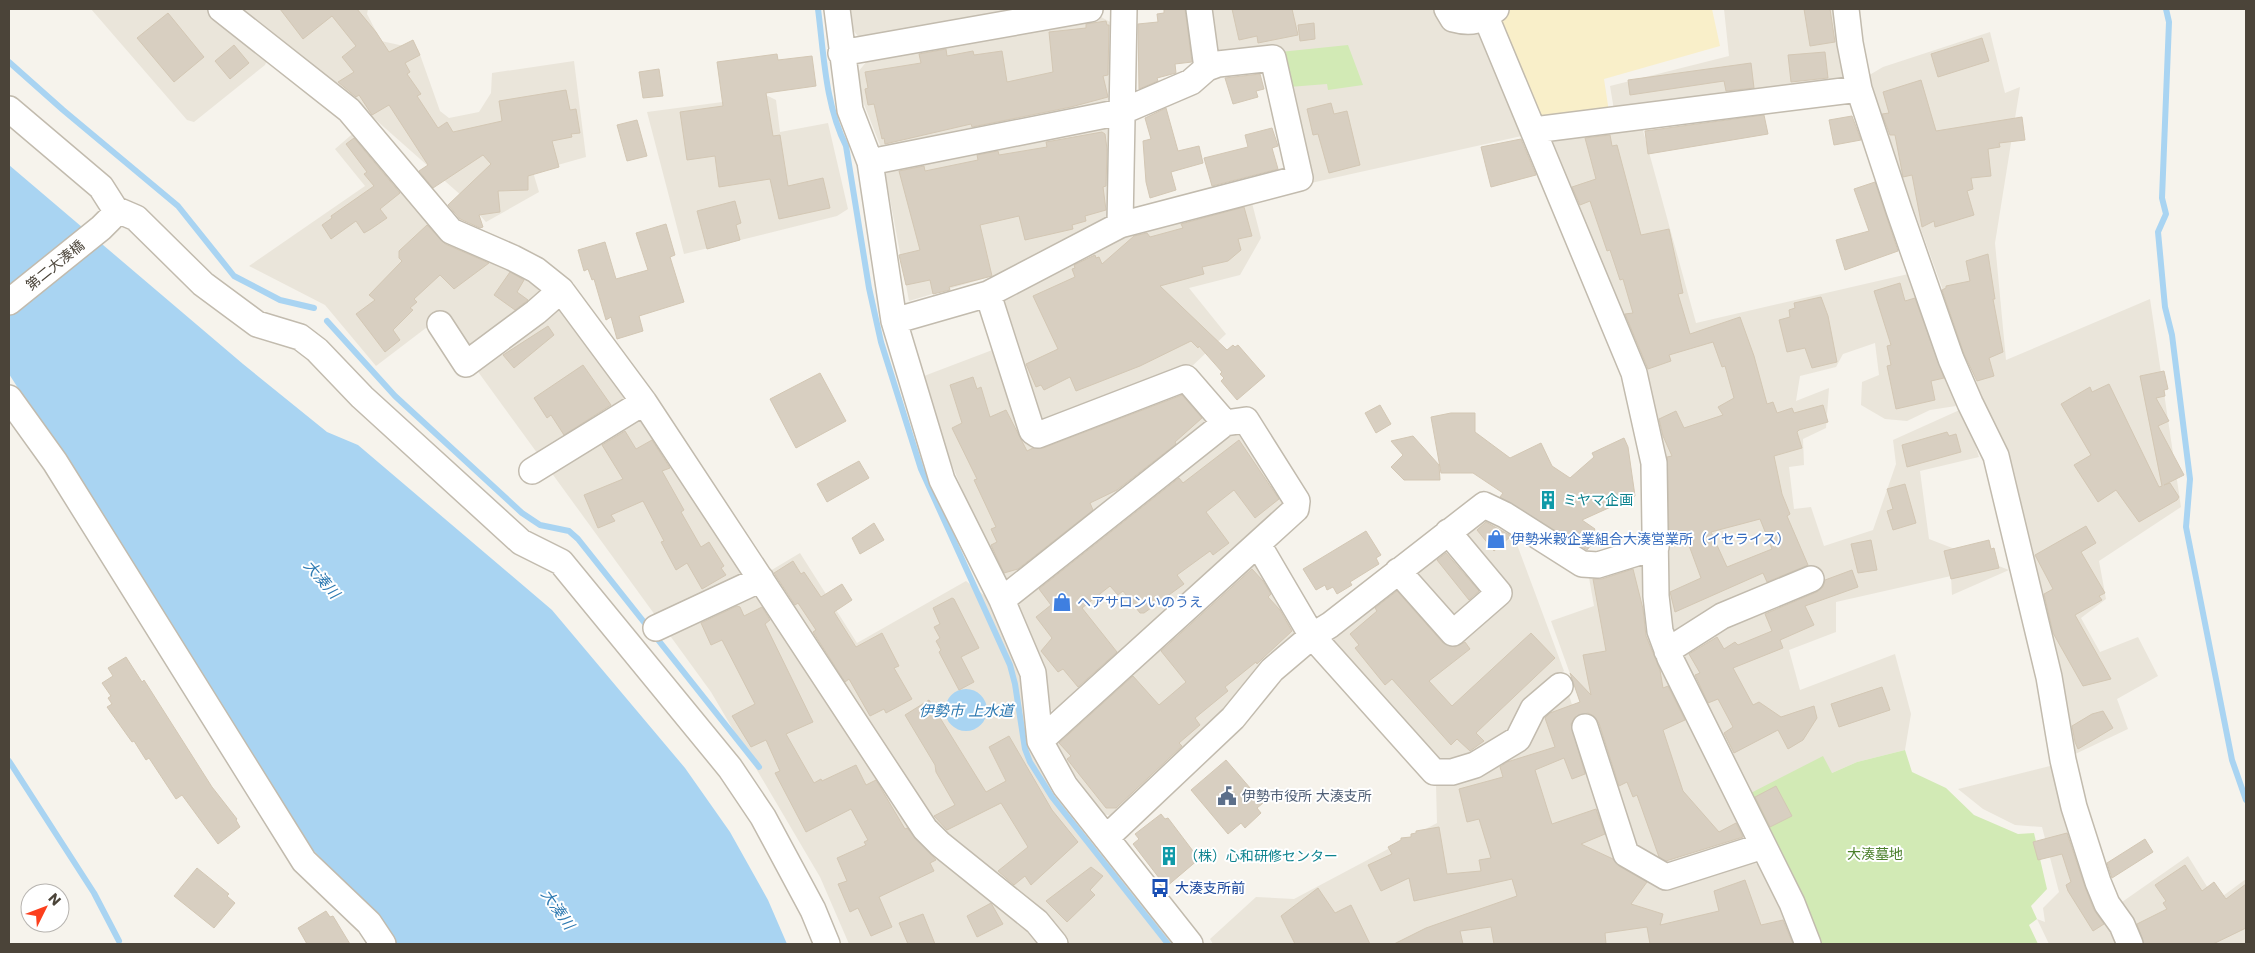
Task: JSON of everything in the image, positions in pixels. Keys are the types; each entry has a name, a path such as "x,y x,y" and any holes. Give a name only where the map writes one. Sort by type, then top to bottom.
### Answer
{"street":[{"path":"221,9 350,110 451,230 536,270 561,290 644,402 926,829 940,844 1037,922 1055,944"},
{"path":"837,9 841,53 850,110 870,162 894,321 942,480 1002,600 1033,673 1040,741 1065,786 1190,944"},
{"path":"841,53 1090,9"},
{"path":"1120,225 1124,9"},
{"path":"1199,9 1208,68"},
{"path":"1447,9 1453,19 1469,23 1491,13 1534,130 1634,373 1654,463 1660,631 1668,651 1792,903 1808,944"},
{"path":"1846,9 1850,43 1859,89 1951,359 1996,456 2049,676 2063,760 2074,806 2098,882 2108,904 2122,925 2130,944"},
{"path":"870,162 1121,112 1191,82 1208,68 1218,64 1273,58 1300,178 1120,225 988,294 894,321"},
{"path":"1534,130 1859,89"},
{"path":"9,108 101,187 108,218 136,218 204,284 257,324 300,337 317,350 362,397 521,542 561,562 730,768 767,825 813,910 827,944"},
{"name":"第二大湊橋","path":"9,302 108,218"},
{"path":"440,324 466,364 536,312 561,290"},
{"path":"988,294 1032,431 1038,435 1186,378 1226,423"},
{"path":"9,398 55,462 304,861 369,923 383,944"},
{"path":"532,472 644,402"},
{"path":"1002,600 1226,423 1246,420 1297,502 1296,510 1040,741"},
{"path":"1106,838 1233,718 1250,694 1272,670 1312,636 1330,625 1484,505 1505,515 1582,564 1598,565 1656,547"},
{"path":"1398,571 1453,633 1499,593 1448,532"},
{"path":"1258,544 1312,636 1434,772 1452,772 1475,765 1518,739 1533,709 1560,686"},
{"path":"656,628 761,579"},
{"path":"1668,651 1722,616 1811,579"},
{"path":"1585,727 1626,854 1666,877 1763,846"}],"shaded area":[{"path":"91,9 211,9 267,60 265,65 194,122 187,120"},
{"path":"235,9 368,9 367,14 381,41 418,49 440,111 449,118 479,112 491,93 492,73 574,61 586,157 533,172 539,192 486,222 463,197 359,105"},
{"path":"851,9 1036,9 861,40 853,30"},
{"path":"1206,9 1438,9 1482,29 1526,135 1311,183 1294,121 1281,47 1215,53"},
{"path":"1724,9 1840,9 1848,73 1839,83 1614,110 1610,86 1729,56"},
{"path":"1101,17 1114,24 1112,96 1102,107 885,150 880,145 862,99 858,72 867,61"},
{"path":"1990,32 2005,93 2020,87 1995,243 2006,360 2150,299 2181,507 2099,561 2106,599 2081,618 2100,652 2138,637 2158,676 2117,699 2128,729 2071,756 2006,465 1866,77 1883,67"},
{"path":"768,96 776,100 780,132 828,123 848,209 837,216 684,254 647,112"},
{"path":"1111,119 1109,219 996,275 909,301 884,167"},
{"path":"1642,127 1696,323 1917,272 1956,406 1930,410 1907,421 1885,419 1861,405 1862,382 1879,375 1875,343 1843,354 1836,367 1800,376 1796,401 1829,388 1826,428 1803,439 1804,465 1789,467 1794,509 1811,507 1824,546 1873,530 1896,464 1893,440 1964,408 1979,457 1920,471 1929,539 2009,570 1952,595 1951,576 1836,602 1836,632 1789,650 1800,690 1895,654 1911,714 1905,750 1857,762 1832,773 1746,795 1681,656 1668,613 1662,465 1548,138"},
{"path":"357,130 444,234 560,300 638,407 920,835 1044,944 849,944 820,877 711,692 439,318 376,366 325,305 249,266 365,186 335,149"},
{"path":"1252,203 1261,238 1240,275 1189,288 1226,334 1189,369 1046,422 1037,416 999,298 1123,235"},
{"path":"995,349 1026,441 1178,391 1186,393 1209,419 1208,431 1012,581 1005,580 970,509 950,460 924,376"},
{"path":"1228,431 1238,434 1283,501 1281,509 1062,713 1051,710 1044,668 1017,606 1019,599"},
{"path":"1489,514 1509,523 1564,671 1556,677 1512,734 1472,758 1448,763 1434,758 1324,639"},
{"path":"800,553 857,643 966,581 994,603 1022,675 1029,737 1053,795 1174,944 1066,944 933,823 765,574"},
{"path":"1646,559 1752,841 1667,867 1631,843 1551,621 1594,606 1588,572"},
{"path":"1249,562 1256,563 1295,628 1294,634 1264,660 1223,713 1114,817 1104,814 1076,777 1055,743"},
{"path":"1568,692 1621,861 1665,887 1751,861 1767,869 1800,944 1213,944 1210,939 1256,897 1294,899 1437,823 1436,785 1475,776 1527,747 1541,716"},
{"path":"2054,765 2117,944 2049,944 2037,919 2045,922 2043,908 2059,892 2042,827 2015,825 1983,809 1958,789"},
{"path":"2188,856 2216,901 2246,879 2246,944 2143,944 2122,902"}],"green space":[{"path":"1348,45 1363,85 1328,90 1327,84 1289,87 1280,52"},
{"name":"大湊墓地","path":"1905,750 1912,772 1946,788 1974,815 2018,834 2034,833 2047,889 2031,906 2037,919 2029,925 2038,944 1815,944 1745,796 1823,756 1832,773 1857,762"}],"sand":[{"path":"1505,9 1712,9 1720,46 1604,79 1609,112 1531,123 1498,24"}],"water":[{"name":"大湊川","path":"9,165 243,364 327,432 358,445 552,610 685,768 730,832 768,900 787,944 394,944 372,912 313,850 9,374"},
{"name":"伊勢市 上水道","path":"966,689 981,695 987,710 981,725 966,731 951,725 945,710 951,695"}],"building":[{"path":"280,9 357,9 376,32 389,52 413,40 420,55 405,63 410,72 407,74 421,94 417,96 438,128 447,122 453,132 502,121 499,101 566,90 570,110 576,109 580,133 571,134 572,137 552,141 559,167 528,176 528,190 498,191 500,212 479,215 483,227 480,228 460,219 448,205 491,164 483,155 433,188 419,171 428,165 389,105 372,115 359,95 356,97 338,82 354,72 342,57 356,46 332,16 303,39"},
{"path":"1164,9 1185,9 1192,62 1175,64 1176,73 1157,78 1158,81 1139,89 1138,24 1158,22 1157,14 1164,13"},
{"path":"1232,9 1292,9 1298,35 1258,43 1257,36 1239,40"},
{"path":"1804,9 1830,9 1835,42 1810,46"},
{"path":"168,13 204,57 174,82 137,38"},
{"path":"1106,21 1107,25 1109,25 1108,75 1103,76 1108,97 1071,107 972,127 971,124 885,144 884,138 882,139 874,104 868,105 865,89 868,88 865,72 921,63 919,54 946,49 947,56 973,51 974,55 1002,51 1007,82 1053,72 1049,32 1086,28 1086,24"},
{"path":"1314,23 1315,39 1300,41 1298,25"},
{"path":"1982,38 1989,61 1938,77 1931,54"},
{"path":"234,45 249,63 230,79 215,61"},
{"path":"1825,52 1828,78 1791,82 1788,55"},
{"path":"777,54 778,60 812,56 816,86 766,93 773,136 780,135 788,186 823,178 830,208 779,219 770,179 719,187 715,156 687,160 680,112 723,106 717,62"},
{"path":"1751,63 1754,88 1726,91 1724,81 1630,95 1628,80"},
{"path":"659,69 663,96 643,98 639,72"},
{"path":"1260,74 1264,89 1256,91 1258,97 1233,104 1225,78"},
{"path":"1921,80 1936,131 2022,117 2025,140 1999,143 2000,147 1988,149 1991,176 1971,178 1973,189 1967,191 1974,215 1935,227 1934,221 1922,227 1912,175 1903,177 1895,135 1890,135 1882,114 1889,113 1883,92"},
{"path":"1331,103 1334,114 1347,111 1360,165 1329,173 1318,134 1313,135 1307,109"},
{"path":"1166,108 1178,151 1199,146 1203,163 1171,172 1176,190 1150,198 1146,182 1143,141 1151,139 1145,118"},
{"path":"1764,115 1768,134 1648,154 1645,131"},
{"path":"1852,116 1861,140 1834,145 1829,120"},
{"path":"637,120 647,156 627,161 617,125"},
{"path":"1272,128 1278,146 1272,148 1278,169 1212,186 1204,158 1248,147 1245,135"},
{"path":"1102,132 1105,134 1107,149 1106,186 1103,187 1106,210 1085,216 1086,221 1072,225 1073,229 1025,240 1019,216 980,225 992,276 949,287 950,290 933,294 930,280 906,285 899,255 920,250 899,171 924,166 925,171 978,160 977,155 998,151 999,155 1047,147 1046,142"},
{"path":"1610,135 1612,146 1617,145 1641,235 1669,229 1683,293 1678,294 1690,334 1740,317 1754,356 1767,404 1773,402 1777,413 1792,408 1794,413 1823,405 1828,422 1799,430 1797,432 1802,448 1774,456 1782,494 1790,514 1787,516 1808,565 1767,582 1763,573 1675,612 1670,592 1701,578 1687,540 1674,545 1669,533 1667,457 1672,456 1663,436 1659,419 1676,411 1684,428 1723,415 1718,407 1734,398 1725,366 1722,367 1713,342 1669,355 1671,361 1648,369 1625,314 1633,313 1623,279 1620,280 1610,250 1607,251 1590,201 1580,205 1572,187 1596,179 1585,138","holes":["1760,519 1772,549 1727,567 1711,532"]},
{"path":"354,138 400,193 380,209 387,218 371,229 364,233 356,221 331,239 322,225 332,218 331,216 374,186 364,174 367,172 346,144"},
{"path":"1521,139 1536,175 1491,187 1481,147"},
{"path":"1875,182 1898,251 1845,270 1836,240 1869,231 1854,189"},
{"path":"735,201 741,223 736,225 740,240 707,249 697,211"},
{"path":"1244,207 1252,236 1238,239 1241,250 1228,261 1202,267 1204,274 1160,286 1227,350 1233,345 1235,347 1238,345 1265,376 1237,400 1221,381 1224,378 1220,374 1222,372 1199,346 1198,348 1191,341 1140,366 1076,391 1070,377 1044,390 1041,385 1036,387 1026,364 1058,349 1033,296 1075,277 1072,269 1075,268 1074,265 1095,255 1096,258 1099,257 1102,264 1134,236 1147,233 1150,237 1183,228 1181,224"},
{"path":"666,224 675,255 670,257 684,302 639,316 643,331 617,339 611,317 606,320 594,279 592,280 588,269 584,271 578,250 605,242 616,279 648,270 636,233"},
{"path":"427,225 445,244 489,263 454,289 440,275 414,299 417,302 410,308 413,310 393,330 400,340 385,352 356,314 375,300 369,295 402,261 399,258 399,251"},
{"path":"1988,254 1995,299 1993,299 2003,352 1989,358 1994,376 1977,381 1964,354 1942,290 1946,286 1970,281 1966,261"},
{"path":"510,272 524,280 517,292 528,300 515,310 494,295"},
{"path":"1900,283 1905,301 1915,298 1944,378 1931,381 1935,400 1896,409 1887,366 1891,365 1887,346 1891,345 1874,291"},
{"path":"1821,297 1828,316 1837,362 1812,368 1805,348 1787,352 1779,320 1790,317 1789,310 1795,308 1794,303"},
{"path":"548,326 554,335 514,368 503,355"},
{"path":"583,365 611,405 564,435 551,415 547,418 534,398"},
{"path":"2164,371 2168,389 2164,390 2165,396 2156,398 2169,421 2158,426 2184,475 2164,485 2170,483 2179,497 2177,500 2139,522 2116,490 2098,502 2074,465 2091,455 2061,404 2090,387 2092,392 2109,384 2159,487 2162,486 2140,376"},
{"path":"820,373 846,421 796,448 770,399"},
{"path":"973,377 977,389 981,387 990,417 1006,410 1027,451 1033,448 1043,448 1182,395 1202,418 1175,442 1176,444 1117,490 1090,503 1093,510 1018,569 1004,573 991,545 997,542 991,529 996,527 974,480 977,479 952,428 962,423 950,385"},
{"path":"1380,405 1391,424 1376,433 1365,413"},
{"path":"1451,413 1475,413 1475,432 1510,458 1541,443 1552,466 1570,478 1594,457 1592,453 1624,438 1628,447 1635,496 1582,520 1595,529 1591,536 1596,539 1587,550 1500,497 1503,493 1473,473 1441,473 1431,417"},
{"path":"625,431 636,449 652,440 670,468 662,471 684,510 681,512 701,547 709,542 724,566 721,568 726,575 702,589 687,563 676,570 661,542 664,541 643,501 611,515 615,521 598,528 584,495 623,479 602,445"},
{"path":"1947,432 1949,436 1956,434 1961,452 1907,467 1902,445"},
{"path":"1413,436 1439,465 1440,480 1404,480 1391,467 1403,455 1391,441"},
{"path":"1239,440 1279,499 1255,518 1234,490 1206,512 1229,543 1213,555 1210,551 1177,575 1184,584 1144,613 1140,613 1123,591 1118,595 1110,586 1082,608 1117,652 1078,687 1063,669 1058,672 1041,651 1052,638 1036,617 1051,605 1039,589 1179,478 1183,483"},
{"path":"859,461 869,478 827,502 817,484"},
{"path":"1905,484 1916,523 1893,530 1887,511 1893,509 1887,489"},
{"name":"伊勢米穀企業組合大湊営業所（イセライス）","path":"1486,522 1511,536 1494,551 1477,530"},
{"path":"874,523 884,540 860,554 852,538"},
{"path":"2086,526 2096,543 2081,552 2105,593 2099,596 2102,600 2075,615 2111,679 2083,686 2053,633 2044,594 2053,589 2035,555"},
{"path":"1366,531 1381,555 1376,558 1379,564 1350,582 1352,585 1337,594 1333,587 1327,590 1325,585 1316,590 1303,569"},
{"path":"1871,540 1877,570 1858,573 1851,544"},
{"path":"1989,540 1991,549 1994,548 1999,568 1951,579 1944,551"},
{"path":"1446,553 1479,591 1469,600 1437,560"},
{"path":"793,561 801,574 804,572 821,597 842,584 852,600 834,612 856,647 882,633 899,666 894,668 912,699 886,713 884,709 870,716 849,679 845,682 813,632 816,630 798,603 795,605 774,573"},
{"path":"1252,569 1263,581 1271,594 1268,597 1280,610 1292,631 1257,664 1256,662 1225,687 1228,691 1195,718 1200,725 1179,743 1182,746 1116,808 1106,808 1067,759 1071,756 1059,743 1133,676 1159,705 1186,682 1161,651"},
{"path":"1633,569 1643,609 1646,636 1660,670 1663,688 1668,686 1685,720 1663,730 1683,791 1719,832 1736,823 1743,837 1666,861 1659,857 1637,795 1633,797 1627,782 1619,786 1599,723 1594,716 1588,713 1575,717 1571,724 1585,774 1572,779 1564,758 1535,770 1552,824 1596,809 1605,834 1581,844 1613,859 1619,866 1647,882 1631,904 1663,914 1660,925 1719,911 1714,891 1745,880 1761,925 1783,920 1793,944 1650,944 1647,927 1605,933 1606,944 1494,944 1491,927 1460,931 1463,944 1394,944 1426,928 1517,896 1512,879 1414,901 1409,878 1381,891 1368,865 1392,854 1388,847 1401,840 1401,838 1411,837 1411,834 1416,833 1416,831 1439,827 1447,874 1481,871 1479,860 1491,858 1479,819 1467,822 1459,789 1503,777 1500,767 1507,762 1555,747 1545,718 1550,713 1580,702 1570,673 1591,695 1583,655 1606,651 1593,579 1602,579"},
{"path":"1852,570 1858,587 1805,606 1814,625 1780,640 1783,648 1733,668 1753,705 1759,702 1781,717 1814,706 1817,718 1803,740 1788,749 1778,730 1734,753 1724,733 1733,727 1718,699 1708,703 1695,675 1700,673 1689,654 1717,637 1724,649 1735,642 1738,645 1772,631 1765,614 1817,592 1823,587 1825,580"},
{"path":"1397,591 1443,643 1455,647 1465,642 1470,649 1429,681 1452,706 1531,633 1555,658 1476,733 1484,741 1470,751 1457,739 1451,745 1392,679 1385,685 1355,648 1359,645 1350,634 1377,611 1375,608"},
{"path":"952,598 979,648 961,657 974,682 959,690 939,652 941,650 936,641 940,638 934,627 940,624 933,608"},
{"path":"737,606 740,607 744,616 762,607 770,620 765,624 813,722 786,734 814,783 856,765 866,785 876,780 905,829 907,828 936,860 930,863 934,871 879,897 892,927 871,936 858,908 850,912 838,884 847,881 837,858 866,845 864,842 868,840 851,809 806,832 775,773 780,771 766,740 751,747 732,716 755,704 722,640 711,645 701,623"},
{"path":"126,657 142,682 144,680 212,787 237,819 240,827 218,844 182,795 176,799 149,758 146,760 134,741 132,742 107,707 112,704 108,698 111,696 102,683 113,676 108,668"},
{"path":"1882,687 1890,710 1839,727 1831,704"},
{"path":"929,700 986,792 1006,781 989,747 1009,736 1052,810 1078,842 1031,885 1025,876 1014,885 998,871 1028,847 1001,803 947,830 934,816 955,805 936,772 935,765 905,715"},
{"path":"2103,711 2113,728 2078,749 2072,726 2092,714"},
{"name":"伊勢市役所 大湊支所","path":"1226,760 1263,803 1257,808 1261,813 1245,828 1241,823 1228,834 1191,790"},
{"path":"1776,786 1792,816 1770,827 1755,797"},
{"name":"（株）心和研修センター","path":"1161,814 1165,819 1168,818 1199,859 1166,887 1133,844 1139,839 1135,834"},
{"path":"2067,833 2094,910 2104,924 2093,931 2068,891 2066,885 2071,882 2062,854 2038,860 2033,842"},
{"path":"2145,839 2153,852 2112,878 2107,863"},
{"path":"2185,865 2202,891 2214,882 2226,899 2246,884 2246,928 2213,944 2144,944 2137,924 2167,909 2163,903 2166,901 2155,885"},
{"path":"1091,867 1103,876 1090,890 1095,895 1067,922 1046,901"},
{"path":"197,868 229,894 227,896 235,903 214,928 174,896"},
{"path":"1318,888 1335,913 1351,905 1370,944 1295,944 1281,916"},
{"path":"991,903 1003,924 977,937 967,916"},
{"path":"326,911 330,917 333,916 350,944 307,944 298,928"},
{"path":"923,914 935,944 908,944 899,923"}],"waterway":[{"path":"818,9 829,96 846,146 869,288 881,342 921,469 1010,665 1015,684 1025,749 1030,762 1052,797 1168,944"},
{"path":"2166,9 2169,22 2162,198 2166,214 2158,232 2165,307 2172,335 2190,479 2186,527 2232,760 2246,800"},
{"path":"9,62 63,110 178,206 234,276 280,300 314,308"},
{"path":"327,321 395,396 522,513 540,525 569,531 578,539 759,767"},
{"path":"9,761 94,893 119,941"}],"place":[{"name":"ミヤマ企画","path":"1548,500"},
{"name":"伊勢米穀企業組合大湊営業所（イセライス）","path":"1496,539"},
{"name":"ヘアサロンいのうえ","path":"1062,602"},
{"name":"伊勢市役所 大湊支所","path":"1227,796"},
{"name":"（株）心和研修センター","path":"1169,856"},
{"name":"大湊支所前","path":"1160,888"}]}
